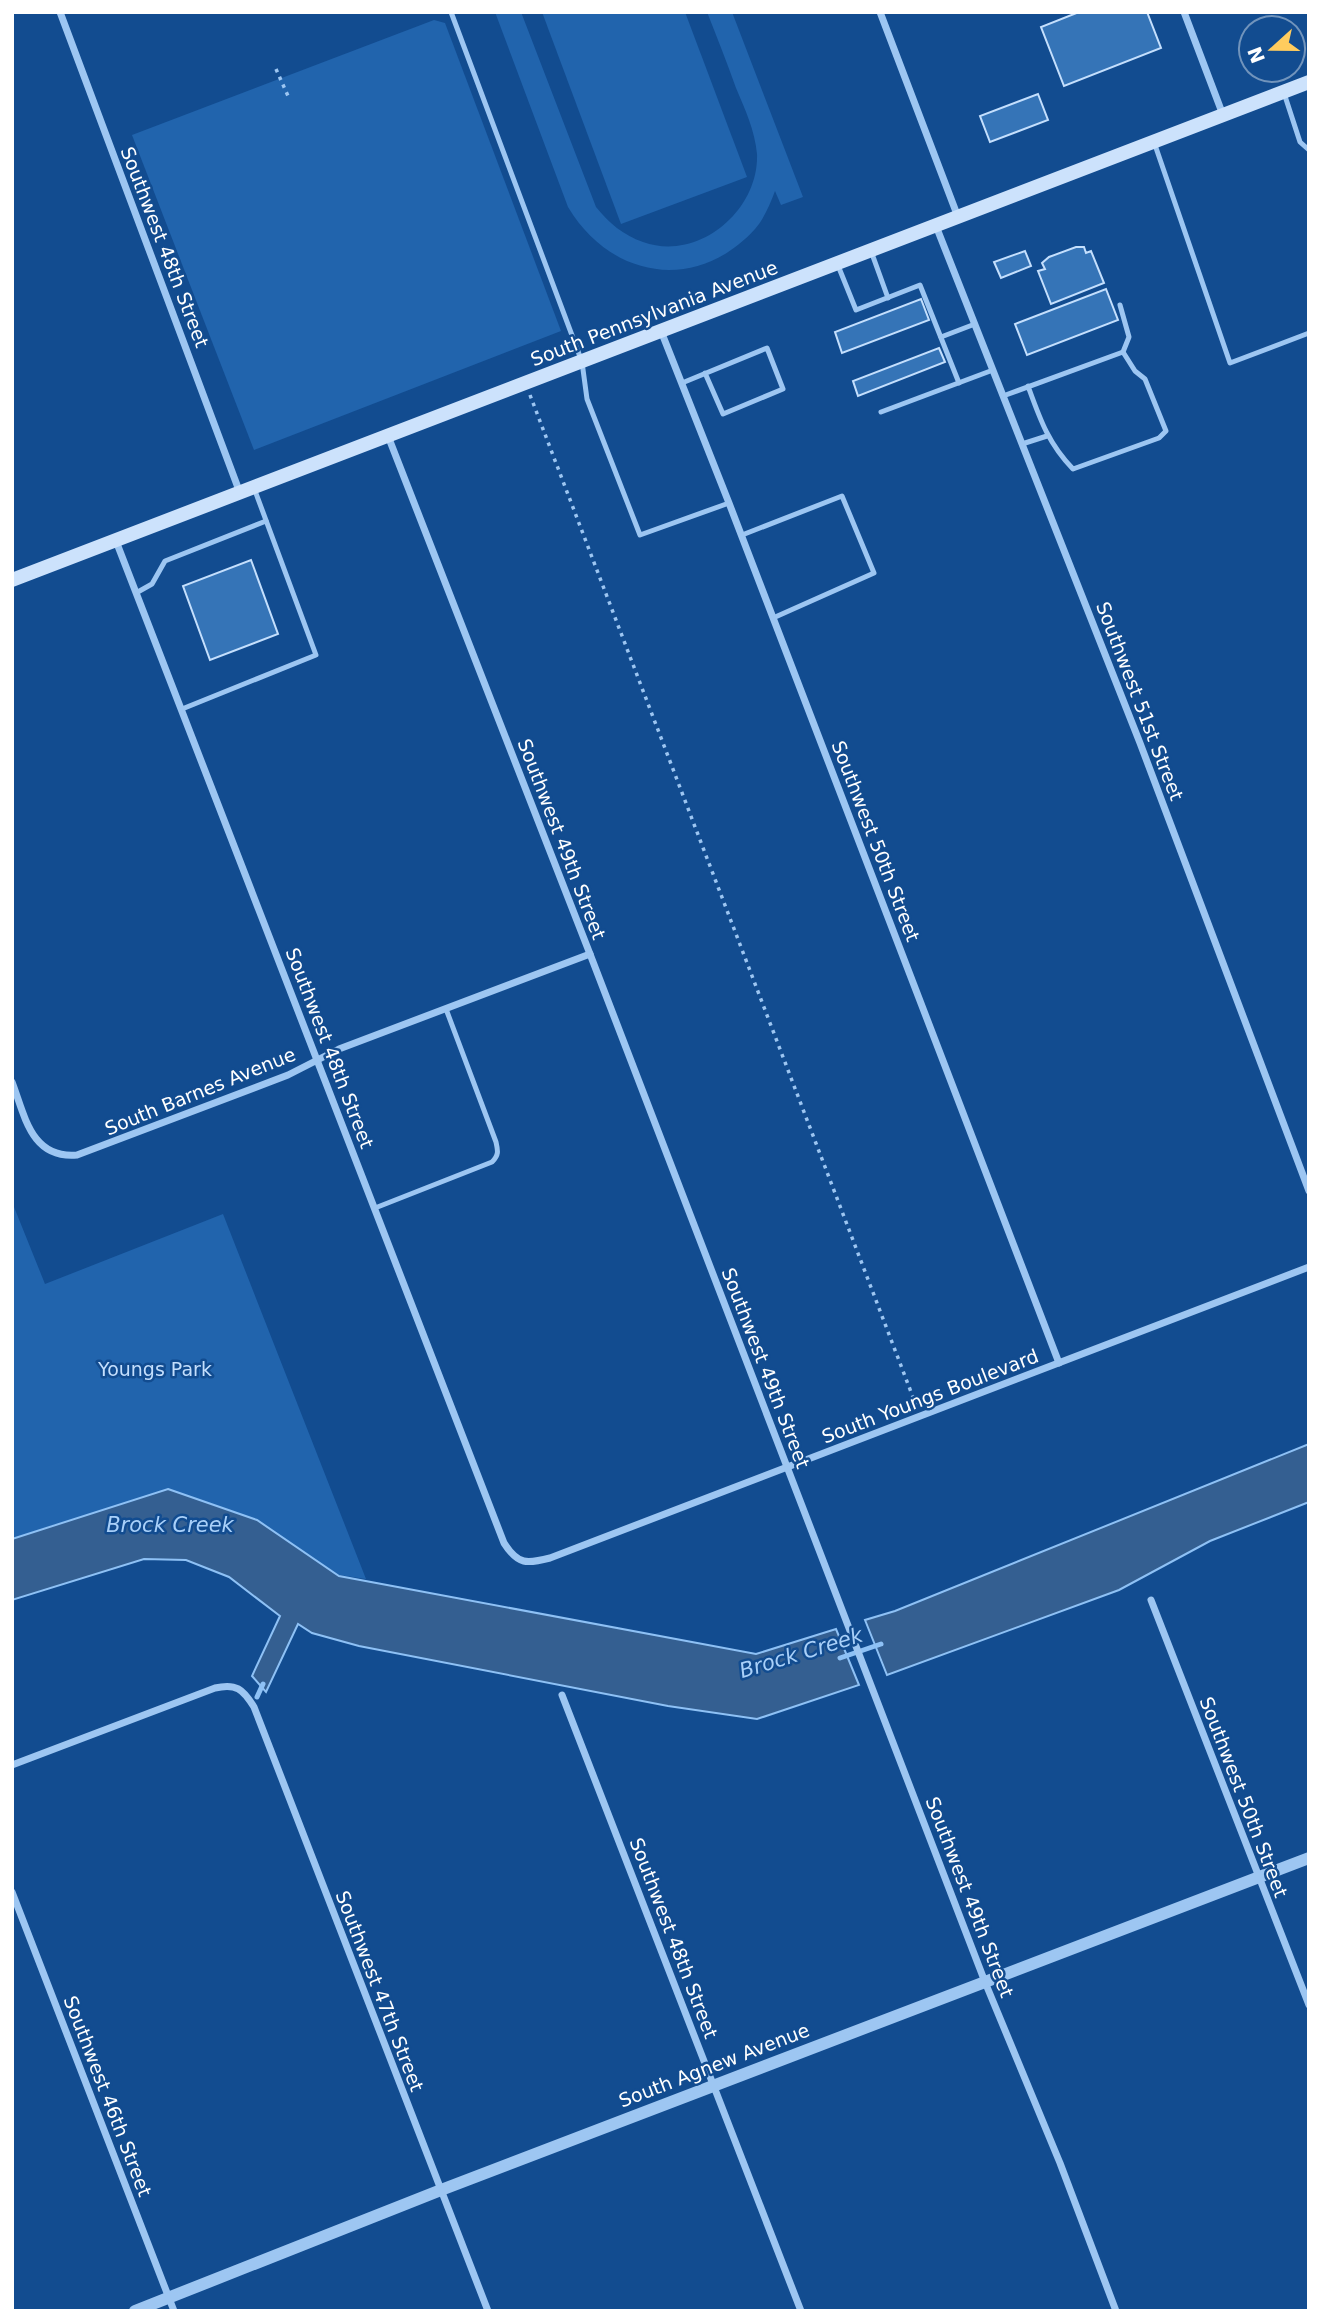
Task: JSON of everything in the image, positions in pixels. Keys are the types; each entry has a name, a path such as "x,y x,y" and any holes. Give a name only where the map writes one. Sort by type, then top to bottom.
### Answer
{"main road":[{"name":"South Pennsylvania Avenue","path":"12,580 1309,82"}],"street":[{"name":"Southwest 48th Street","path":"60,12 247,490"},
{"path":"880,12 958,217"},
{"path":"1184,12 1223,115"},
{"name":"Southwest 51st Street","path":"936,226 1140,743 1309,1191"},
{"name":"Southwest 50th Street","path":"661,331 742,535 1059,1363"},
{"name":"Southwest 49th Street","path":"387,436 590,954 985,1982 1060,2163 1116,2311"},
{"name":"Southwest 48th Street","path":"116,541 504,1543 511,1554 521,1561"},
{"name":"South Barnes Avenue","path":"12,1082 34,1137 44,1149 55,1154 77,1155 288,1075 340,1049 590,954"},
{"name":"South Youngs Boulevard","path":"521,1561 533,1562 550,1558 1309,1267"},
{"name":"Southwest 50th Street","path":"1151,1601 1309,2006"},
{"name":"Southwest 47th Street","path":"12,1766 215,1688 227,1685 246,1695 254,1707 488,2311"},
{"name":"Southwest 48th Street","path":"562,1695 802,2311"},
{"name":"South Agnew Avenue","path":"135,2311 440,2190 1309,1858"},
{"name":"Southwest 46th Street","path":"12,1892 174,2311"}],"lane":[{"path":"451,12 582,362 587,399 640,535 729,503"},
{"path":"1284,92 1300,142 1309,150"},
{"path":"1154,142 1230,363 1309,333"},
{"path":"871,250 888,298"},
{"path":"837,263 856,310 920,285 959,383"},
{"path":"1003,396 1123,352 1129,337 1120,305"},
{"path":"940,337 975,324"},
{"path":"682,383 705,373 767,348 783,389 723,414 705,373"},
{"path":"1028,387 1047,436 1056,452 1073,469 1159,438 1166,431 1151,391 1145,379 1135,371 1123,352"},
{"path":"881,412 993,370"},
{"path":"1022,444 1047,436"},
{"path":"182,709 316,655 266,521 247,490"},
{"path":"742,535 842,496 874,573 773,618"},
{"path":"136,593 152,584 164,561 266,521"},
{"path":"374,1208 492,1162 497,1157 496,1142 446,1009"}],"path":[{"path":"276,69 288,96"},
{"path":"525,384 920,1416"}],"green space":[{"path":"495,12 521,12 596,207 623,232 643,242 664,246 684,245 704,238 721,227 748,195 755,175 757,154 754,137 707,12 732,12 803,197 781,205 775,191 755,229 732,249 707,263 682,269 656,269 631,262 607,250 586,231 568,207"},
{"path":"542,12 685,12 747,177 621,224"},
{"path":"434,20 445,23 561,331 254,450 132,135"},
{"name":"Youngs Park","path":"12,1202 45,1284 223,1214 366,1579 339,1575 257,1520 56,1524 12,1539"}],"water":[{"name":"Brock Creek","path":"1309,1444 1309,1502 1210,1541 1119,1590 887,1675 865,1620 895,1611"},
{"name":"Brock Creek","path":"168,1489 257,1520 339,1576 756,1654 836,1629 859,1685 757,1719 668,1706 359,1646 312,1633 298,1624 266,1692 252,1676 280,1616 229,1577 186,1560 144,1559 12,1600 12,1539"}],"building":[{"path":"1079,12 1147,12 1161,48 1064,86 1041,27"},
{"path":"1038,94 1048,120 990,142 980,116"},
{"path":"1076,247 1084,247 1086,253 1091,251 1104,283 1051,304 1038,271 1045,269 1042,263 1049,257"},
{"path":"1025,251 1031,266 1001,278 994,262"},
{"path":"1106,289 1118,320 1027,355 1015,324"},
{"path":"921,299 929,320 842,353 835,332"},
{"path":"939,348 945,362 858,396 853,381"},
{"path":"251,560 278,634 210,660 183,586"}],"waterway":[{"name":"Brock Creek","path":"840,1658 881,1644"},
{"path":"257,1697 263,1684"}]}
